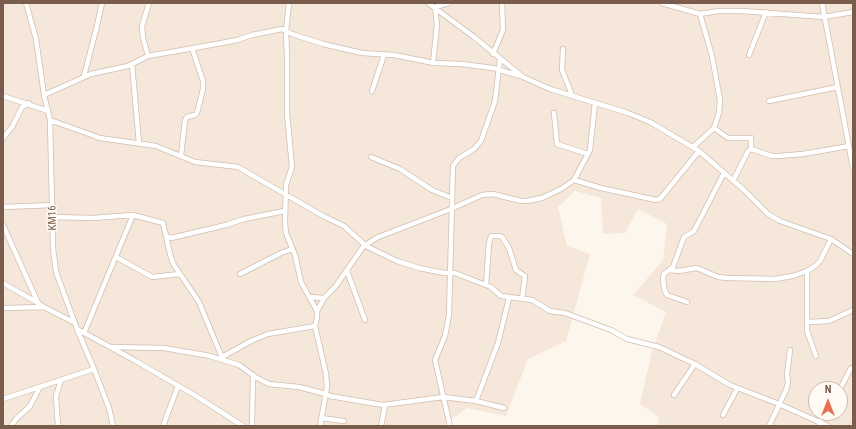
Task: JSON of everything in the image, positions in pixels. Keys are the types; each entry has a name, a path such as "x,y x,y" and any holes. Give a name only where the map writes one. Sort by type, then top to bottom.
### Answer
{"street":[{"name":"KM16","path":"26,3 36,40 44,95 50,120 53,248 56,272 109,408 113,426"},
{"path":"84,76 98,26 102,3"},
{"path":"148,56 142,38 142,26 149,3"},
{"path":"289,3 286,30 286,113 292,167 286,185 286,233 301,282 317,311 315,326 326,374 326,394 320,426"},
{"path":"428,3 474,37 523,77"},
{"path":"435,7 449,3"},
{"path":"493,54 502,30 502,3"},
{"path":"662,3 700,14 719,11 766,12 824,17 853,12"},
{"path":"822,3 853,168"},
{"path":"433,63 437,25 435,7"},
{"path":"749,56 766,12"},
{"path":"693,147 714,128 720,100 712,56 700,14"},
{"path":"44,95 84,76 124,67 148,56 237,40 252,35 282,29 292,34 323,44 362,54 400,56 433,63 461,64 498,70 523,77 550,89 628,113 650,122 699,151 774,218 830,239 853,254"},
{"path":"181,156 185,120 187,117 198,113 203,89 203,81 192,48"},
{"path":"563,49 562,70 572,95"},
{"path":"372,92 384,55"},
{"path":"450,426 445,412 435,360 445,336 449,315 453,166 459,158 474,149 481,141 495,101 500,59"},
{"path":"132,64 138,143"},
{"path":"769,101 838,87"},
{"path":"3,96 48,110"},
{"path":"19,101 22,107"},
{"path":"317,311 324,298 335,287 363,247 376,238 487,194 500,195 521,201 536,200 557,191 574,180 591,146 595,103"},
{"path":"3,138 12,127 22,107 29,104"},
{"path":"554,113 557,144 588,154"},
{"path":"50,120 100,138 162,148 201,163 236,167 344,226 366,246 397,261 409,265 460,274 491,287 501,296 536,302 550,311 565,313 592,322 627,339 659,346 695,364 737,389 778,404 828,426"},
{"path":"714,128 728,138 751,138 751,149 748,151 733,181"},
{"path":"751,149 772,156 778,156 803,154 849,146"},
{"path":"574,180 601,188 656,200 660,199 699,151"},
{"path":"371,157 400,169 432,190 452,198"},
{"path":"687,302 667,295 664,292 662,282 663,277 664,274 673,267 684,237 694,231 724,173"},
{"path":"276,189 286,185"},
{"path":"3,207 53,205"},
{"path":"166,236 171,238 226,225 244,219 285,211"},
{"path":"52,217 93,218 133,215 162,223 171,258 199,302 223,358"},
{"path":"84,333 133,215"},
{"path":"3,225 38,303"},
{"path":"486,285 489,243 491,236 502,236 510,248 516,270 525,276 522,299"},
{"path":"167,243 171,238"},
{"path":"669,270 679,271 697,268 720,277 775,279 793,276 808,271 820,261 830,239"},
{"path":"240,274 292,249"},
{"path":"116,256 152,277 180,274"},
{"path":"347,271 365,320"},
{"path":"808,271 809,337 816,356"},
{"path":"3,283 75,323"},
{"path":"310,297 324,298"},
{"path":"476,400 498,343 509,298"},
{"path":"3,308 44,307"},
{"path":"808,322 830,321 853,310"},
{"path":"223,358 251,341 268,334 315,326"},
{"path":"77,329 112,347 243,426"},
{"path":"112,347 164,348 223,358 239,365 260,380 269,384 294,386 330,396 385,406 443,397 476,400 504,408"},
{"path":"768,426 786,390 788,383 787,374 790,350"},
{"path":"674,395 695,364"},
{"path":"844,381 851,368"},
{"path":"3,399 94,370"},
{"path":"252,426 253,375"},
{"path":"58,426 56,403 61,380"},
{"path":"162,426 178,386"},
{"path":"11,426 30,406 40,387"},
{"path":"723,415 737,389"},
{"path":"381,426 385,406"},
{"path":"321,418 344,421"}],"shaded area":[{"path":"3,3 853,3 853,426 657,426 659,417 640,404 652,351 666,312 633,295 663,260 667,224 638,209 625,233 603,234 601,198 575,191 558,207 567,246 590,254 566,341 528,359 506,416 467,408 442,426 3,426"}]}
